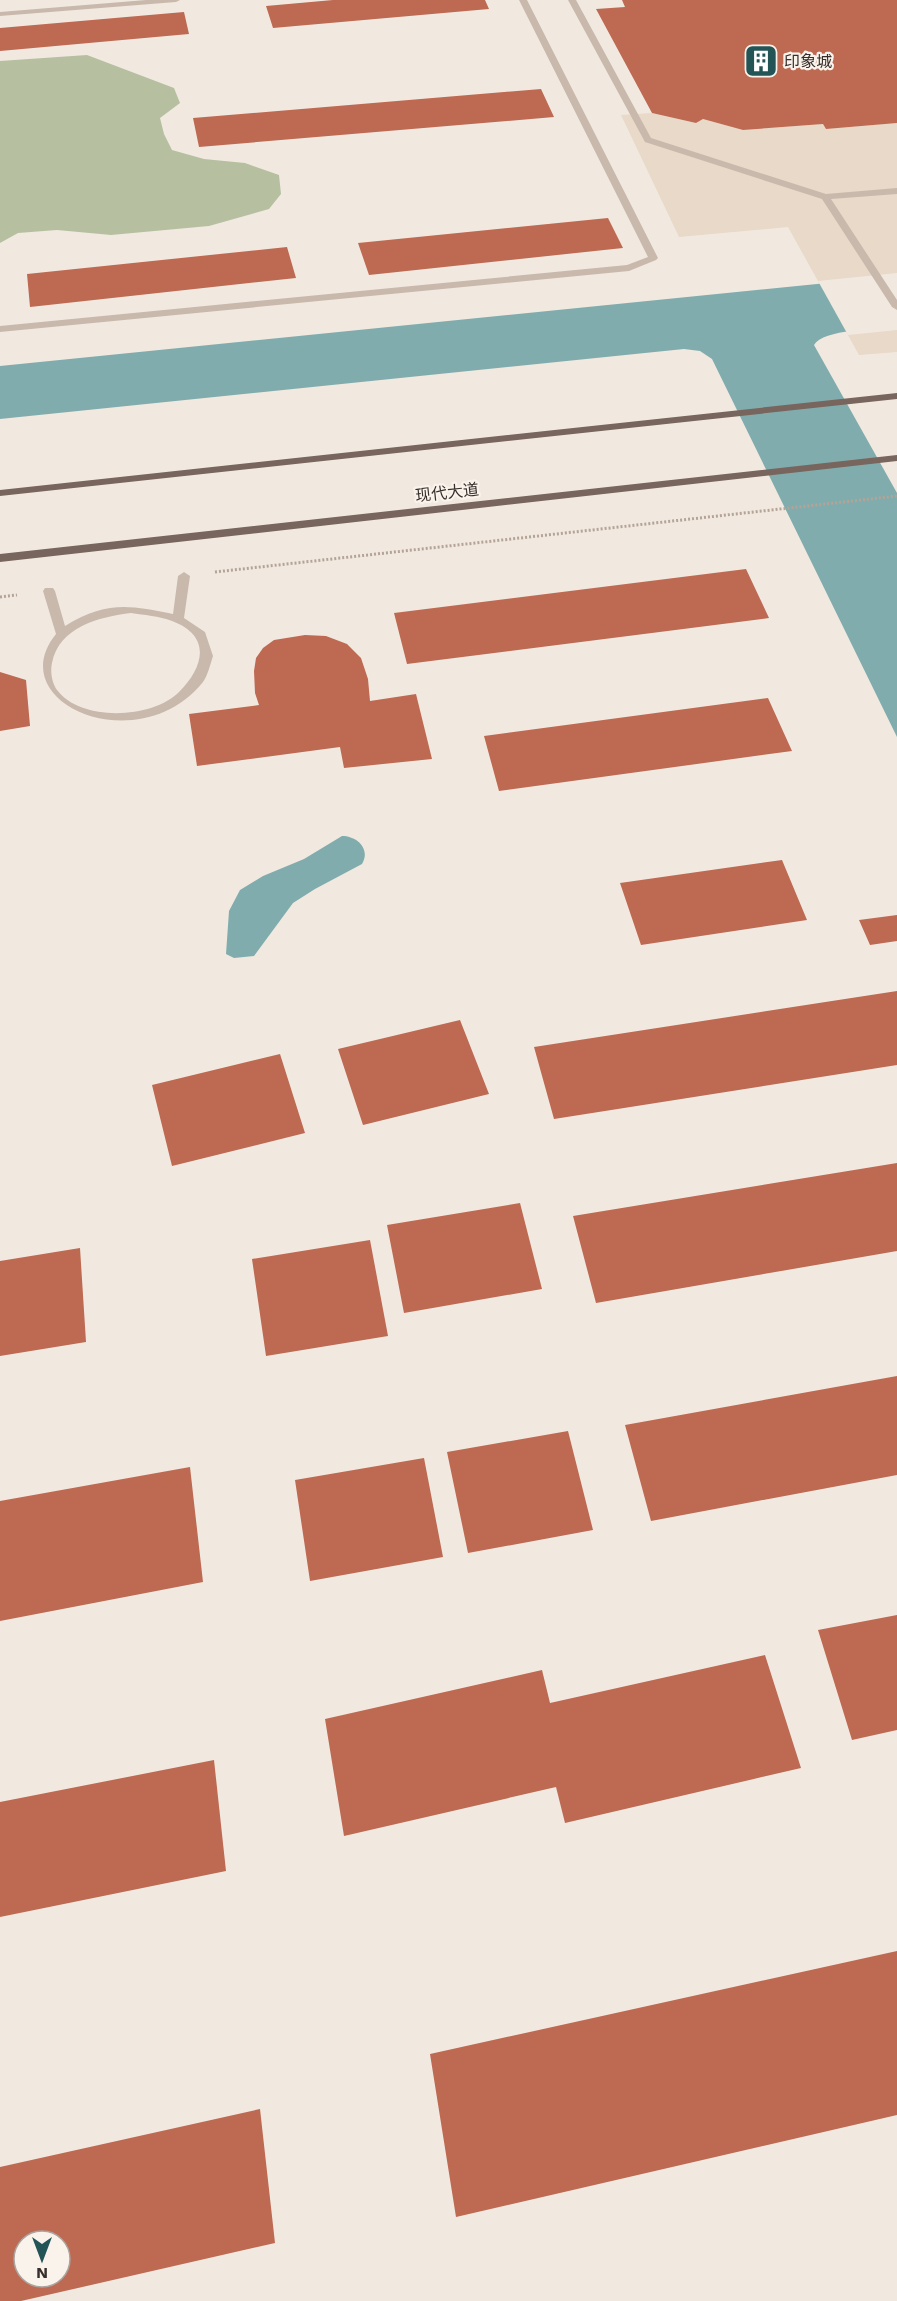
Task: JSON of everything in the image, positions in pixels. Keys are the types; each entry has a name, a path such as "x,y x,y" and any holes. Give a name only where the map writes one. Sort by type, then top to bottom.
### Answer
{"main road":[{"path":"0,493 897,396"},
{"name":"现代大道","path":"0,558 892,458"}],"street":[{"path":"0,14 176,0"},
{"path":"0,328 629,268 653,258 523,0"},
{"path":"572,0 648,140 825,197 897,191"},
{"path":"825,197 897,308"},
{"path":"178,618 184,576"},
{"path":"49,591 62,634"},
{"path":"131,609 156,611 178,618 195,630 205,644 208,662 201,680 186,696 163,709 135,717 107,718 80,712 60,701 47,685 43,667 49,650 62,634 81,621 105,613 131,609"}],"path":[{"path":"184,576 897,496"},
{"path":"0,597 49,591"}],"green space":[{"path":"87,55 174,88 180,103 160,118 164,134 172,150 204,159 245,163 279,175 281,194 269,209 209,226 111,235 57,230 18,233 0,243 0,61"}],"shaded area":[{"path":"652,113 696,123 703,119 743,130 823,124 826,129 897,123 897,352 859,355 788,227 679,237 621,115"}],"water":[{"path":"897,276 897,327 839,333 819,340 814,345 897,493 897,737 712,359 700,351 684,349 0,419 0,366"},
{"path":"342,836 353,838 361,844 365,853 362,864 293,903 254,956 234,958 226,954 229,911 240,890 263,876 304,859"}],"pier":[{"path":"897,273 897,330 848,335 818,281"}],"building":[{"path":"333,0 485,0 489,9 273,28 266,6"},
{"name":"印象城","path":"622,0 897,0 897,123 826,129 823,124 743,130 703,119 696,123 652,113 596,9 625,7"},
{"path":"184,12 189,34 0,51 0,28"},
{"path":"541,89 554,117 199,147 193,118"},
{"path":"608,218 623,248 369,275 358,243"},
{"path":"287,247 296,278 30,307 27,274"},
{"path":"746,569 769,618 407,664 394,613"},
{"path":"305,635 326,636 347,644 361,658 368,679 370,701 416,694 432,759 344,768 340,747 197,766 189,714 259,705 255,693 256,658 263,648 274,640"},
{"path":"0,672 26,680 30,726 0,731"},
{"path":"768,698 792,751 499,791 484,736"},
{"path":"782,860 807,920 641,945 620,883"},
{"path":"897,915 897,941 870,945 859,920"},
{"path":"897,991 897,1065 554,1119 534,1047"},
{"path":"460,1020 489,1094 363,1125 338,1049"},
{"path":"280,1054 305,1133 172,1166 152,1085"},
{"path":"897,1163 897,1251 596,1303 573,1216"},
{"path":"520,1203 542,1289 404,1313 387,1225"},
{"path":"370,1240 388,1336 266,1356 252,1259"},
{"path":"80,1248 86,1342 0,1356 0,1261"},
{"path":"897,1376 897,1475 651,1521 625,1425"},
{"path":"568,1431 593,1530 468,1553 447,1452"},
{"path":"424,1458 443,1557 310,1581 295,1480"},
{"path":"190,1467 203,1582 0,1621 0,1501"},
{"path":"897,1615 897,1730 852,1740 818,1630"},
{"path":"765,1655 801,1768 565,1823 556,1787 344,1836 325,1719 542,1670 550,1703"},
{"path":"214,1760 226,1871 0,1917 0,1802"},
{"path":"897,1951 897,2115 456,2217 430,2054"},
{"path":"260,2109 275,2243 21,2301 0,2301 0,2167"}],"place":[{"name":"印象城","path":"761,61"}]}
